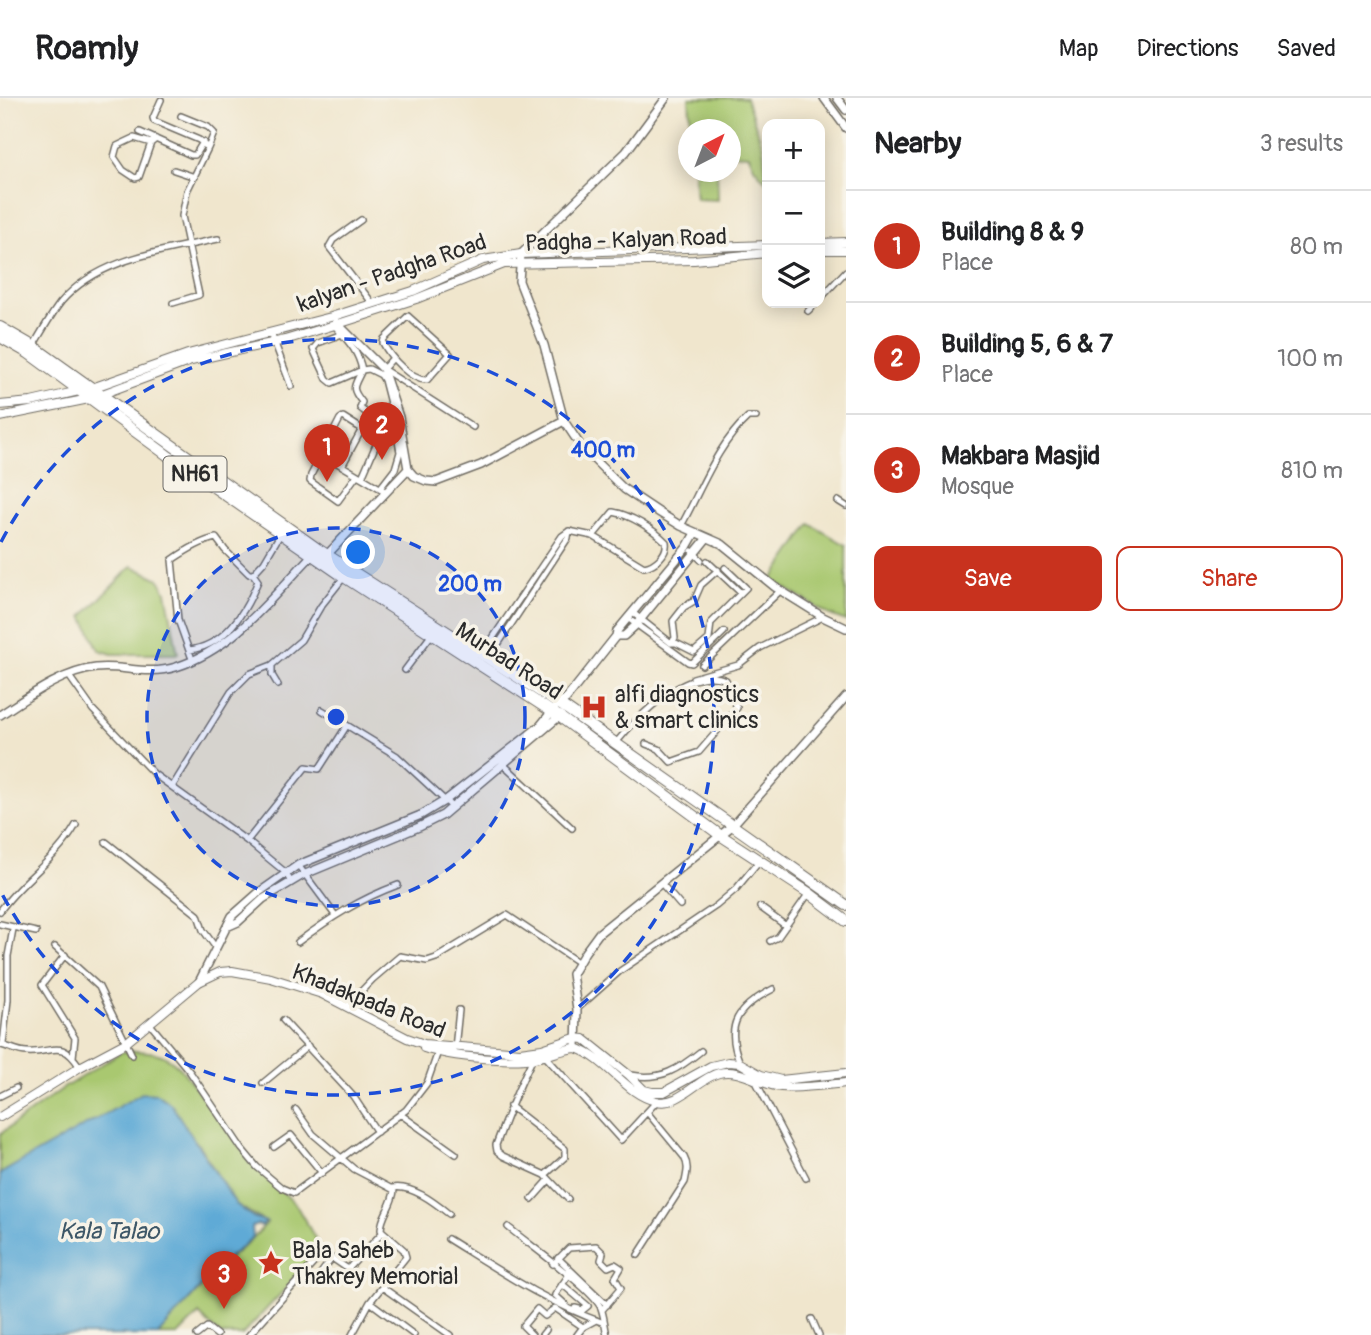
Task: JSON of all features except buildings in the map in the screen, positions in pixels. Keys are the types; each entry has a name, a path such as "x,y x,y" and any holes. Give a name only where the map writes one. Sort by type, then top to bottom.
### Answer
{"highway":[{"name":"NH61","path":"0,327 79,391"},
{"name":"NH61","path":"0,337 30,350 92,388 222,487 319,555 402,608 485,656 846,905"},
{"name":"Murbad Road","path":"79,391 222,487 281,532 319,555 344,577 402,608 432,634 560,708 720,835 845,919"}],"main road":[{"path":"825,243 846,242"},
{"name":"kalyan - Padgha Road","path":"79,391 189,358 334,322 373,304 415,295 483,260 521,254 762,245"},
{"path":"694,249 694,260"},
{"path":"825,250 846,250"},
{"name":"Padgha - Kalyan Road","path":"334,322 497,267 519,263 694,260 762,253"},
{"path":"0,405 32,406 89,399 189,358"},
{"path":"0,417 79,391"},
{"path":"0,1116 127,1042 199,982 223,972"},
{"name":"Khadakpada Road","path":"223,972 322,996 406,1042 439,1050 545,1055 575,1043"},
{"path":"575,1043 590,1049 629,1075 644,1090 664,1092 711,1066 728,1062 740,1063 769,1078 846,1083"},
{"name":"Khadakpada Road","path":"533,1054 575,1043"},
{"name":"Khadakpada Road","path":"439,1050 455,1048 482,1053"},
{"path":"590,1049 641,1096 657,1102 673,1099 716,1073 738,1073 783,1088 846,1073"}],"street":[{"path":"666,98 626,152 521,254 519,281 544,345 564,421 582,448 624,489 681,526 722,544 780,591 846,628"},
{"path":"824,98 845,126"},
{"path":"161,100 154,121 203,142 208,148"},
{"path":"173,303 198,295 182,216 214,133 208,127 181,116"},
{"path":"139,132 154,141"},
{"path":"154,141 139,177 135,178 123,170 114,158 117,146 134,138 154,141 195,155 202,163"},
{"path":"195,155 203,142"},
{"path":"174,170 195,177"},
{"path":"361,220 333,240 329,247 373,304"},
{"path":"30,350 60,303 97,273 126,261 218,239"},
{"path":"825,294 846,271"},
{"path":"808,311 811,308"},
{"path":"408,316 450,354 424,381 393,358 385,348 384,340 408,316"},
{"path":"334,322 359,355 362,370 353,390 362,402 360,408 370,416 342,466"},
{"path":"334,322 383,369 472,427"},
{"path":"342,334 318,343 313,349 327,379 332,383 362,370 369,369 382,375 399,445 395,469 383,490"},
{"path":"273,338 291,386"},
{"path":"383,369 393,358"},
{"path":"383,369 399,417 408,469 414,476 426,481 436,482 481,465 564,421"},
{"path":"343,417 378,440 359,476 338,501 310,481 322,454 343,417"},
{"path":"681,526 722,449 739,425 748,417 756,417"},
{"path":"322,454 383,490"},
{"path":"0,715 69,676 96,668 143,672 175,667 240,631 383,490 408,469"},
{"path":"838,501 846,506"},
{"path":"485,656 568,538 569,531 593,536 644,567 651,566 664,554 667,547 660,536 622,513 613,512 593,536"},
{"path":"253,574 264,562 281,532"},
{"path":"199,982 229,926 238,922 245,911 285,872 421,815 481,777 560,708 616,636 617,631 687,547 695,533"},
{"path":"189,650 199,649 233,627 248,605 258,581 216,538 206,539 193,550 173,558 171,564 178,620 192,659"},
{"path":"616,636 624,636 638,622 707,538"},
{"path":"687,547 718,570 741,593"},
{"path":"638,622 671,643 694,652 709,639 711,623 746,589 725,568"},
{"path":"671,643 675,638 673,621 684,607 694,601 701,585 718,570"},
{"path":"172,787 232,692 249,674 272,665 301,640 321,606 344,577"},
{"path":"702,665 780,591"},
{"path":"631,616 692,663 724,632"},
{"path":"694,678 738,665 760,648 823,617"},
{"path":"405,670 432,634"},
{"path":"272,665 272,675 278,685"},
{"path":"69,676 93,710 154,774 247,841 285,872 291,882"},
{"path":"615,744 636,719 663,697 705,677 716,676 726,681 737,708 699,752 671,762 659,749 646,744"},
{"path":"575,1043 577,1009 572,974 599,933 732,826 846,697"},
{"path":"322,710 397,756 452,807"},
{"path":"247,841 306,767 319,769 346,727"},
{"path":"501,761 572,828"},
{"path":"260,896 425,824 452,807 481,777"},
{"path":"421,815 425,824"},
{"path":"0,911 15,891 65,845 76,825"},
{"path":"106,842 198,915 203,930 216,948"},
{"path":"577,1009 620,971 716,906 736,889 759,861"},
{"path":"298,865 335,915"},
{"path":"660,883 680,905"},
{"path":"298,942 335,915 398,884"},
{"path":"770,941 778,937 809,893"},
{"path":"760,907 786,926"},
{"path":"346,1008 400,956 427,961 436,958 508,915 579,963"},
{"path":"0,924 36,932"},
{"path":"13,929 8,956 8,1000 1,1044 27,1052 61,1049 74,1057 80,1067"},
{"path":"55,947 99,987 132,1055"},
{"path":"65,956 42,985 75,1038 74,1057"},
{"path":"210,960 223,972"},
{"path":"773,989 753,999 740,1012 732,1029 734,1049 740,1063 754,1079 806,1178"},
{"path":"455,1048 459,1010"},
{"path":"283,1020 353,1096 377,1132"},
{"path":"150,1024 190,1072 225,1127 257,1167 282,1188 294,1193 400,1114 427,1083 439,1050"},
{"path":"263,1083 308,1046"},
{"path":"620,1078 676,1071 701,1051"},
{"path":"533,1054 510,1106 496,1145 497,1151 547,1177 568,1199"},
{"path":"545,1055 621,1140 664,1092"},
{"path":"0,1096 16,1088"},
{"path":"510,1106 565,1150 565,1157 532,1199"},
{"path":"296,1110 313,1134 363,1175 392,1188 404,1187 449,1214"},
{"path":"638,1255 685,1182 688,1164 647,1112"},
{"path":"400,1114 456,1154"},
{"path":"274,1147 290,1135 322,1173"},
{"path":"352,1335 370,1302 406,1257 404,1250 383,1232 382,1221 392,1205 392,1188"},
{"path":"508,1227 553,1264 568,1270"},
{"path":"321,1273 332,1258 348,1269 383,1232"},
{"path":"448,1239 530,1290 604,1323"},
{"path":"553,1264 569,1248 596,1246 603,1253 601,1260 608,1267 615,1264 621,1268 615,1278 621,1288 602,1302 581,1310 555,1297 568,1270"},
{"path":"249,1335 321,1255"},
{"path":"558,1258 602,1302 607,1335"},
{"path":"562,1284 588,1306"},
{"path":"382,1287 450,1335"},
{"path":"370,1302 414,1335"},
{"path":"532,1335 523,1326 537,1309 545,1316 555,1308 583,1327"},
{"path":"812,1319 819,1335"},
{"path":"577,1335 583,1327 596,1320"},
{"path":"197,1335 207,1327 217,1335"}],"green space":[{"path":"689,98 746,98 762,144 762,177 749,155 741,155 741,119 690,119"},
{"path":"695,182 717,182 718,200 696,199"},
{"path":"810,524 846,545 846,621 828,614 772,580"},
{"path":"132,566 159,579 166,592 178,654 112,654 99,650 83,616"},
{"path":"136,1051 161,1055 181,1069 253,1162 296,1205 322,1250 242,1335 220,1335 199,1314 178,1335 157,1335 217,1270 267,1223 236,1204 198,1144 142,1093 0,1174 0,1134 62,1089 121,1052"}],"water":[{"name":"Kala Talao","path":"142,1093 157,1094 171,1104 236,1204 253,1217 266,1222 262,1226 257,1224 252,1227 253,1237 221,1264 158,1335 0,1335 0,1174"}],"place":[{"name":"Building 5, 6 & 7","path":"382,460"},
{"name":"Building 8 & 9","path":"327,482"},
{"name":"alfi diagnostics & smart clinics","path":"594,707"},
{"name":"Bala Saheb Thakrey Memorial","path":"271,1263"},
{"name":"Makbara Masjid","path":"224,1309"}]}
